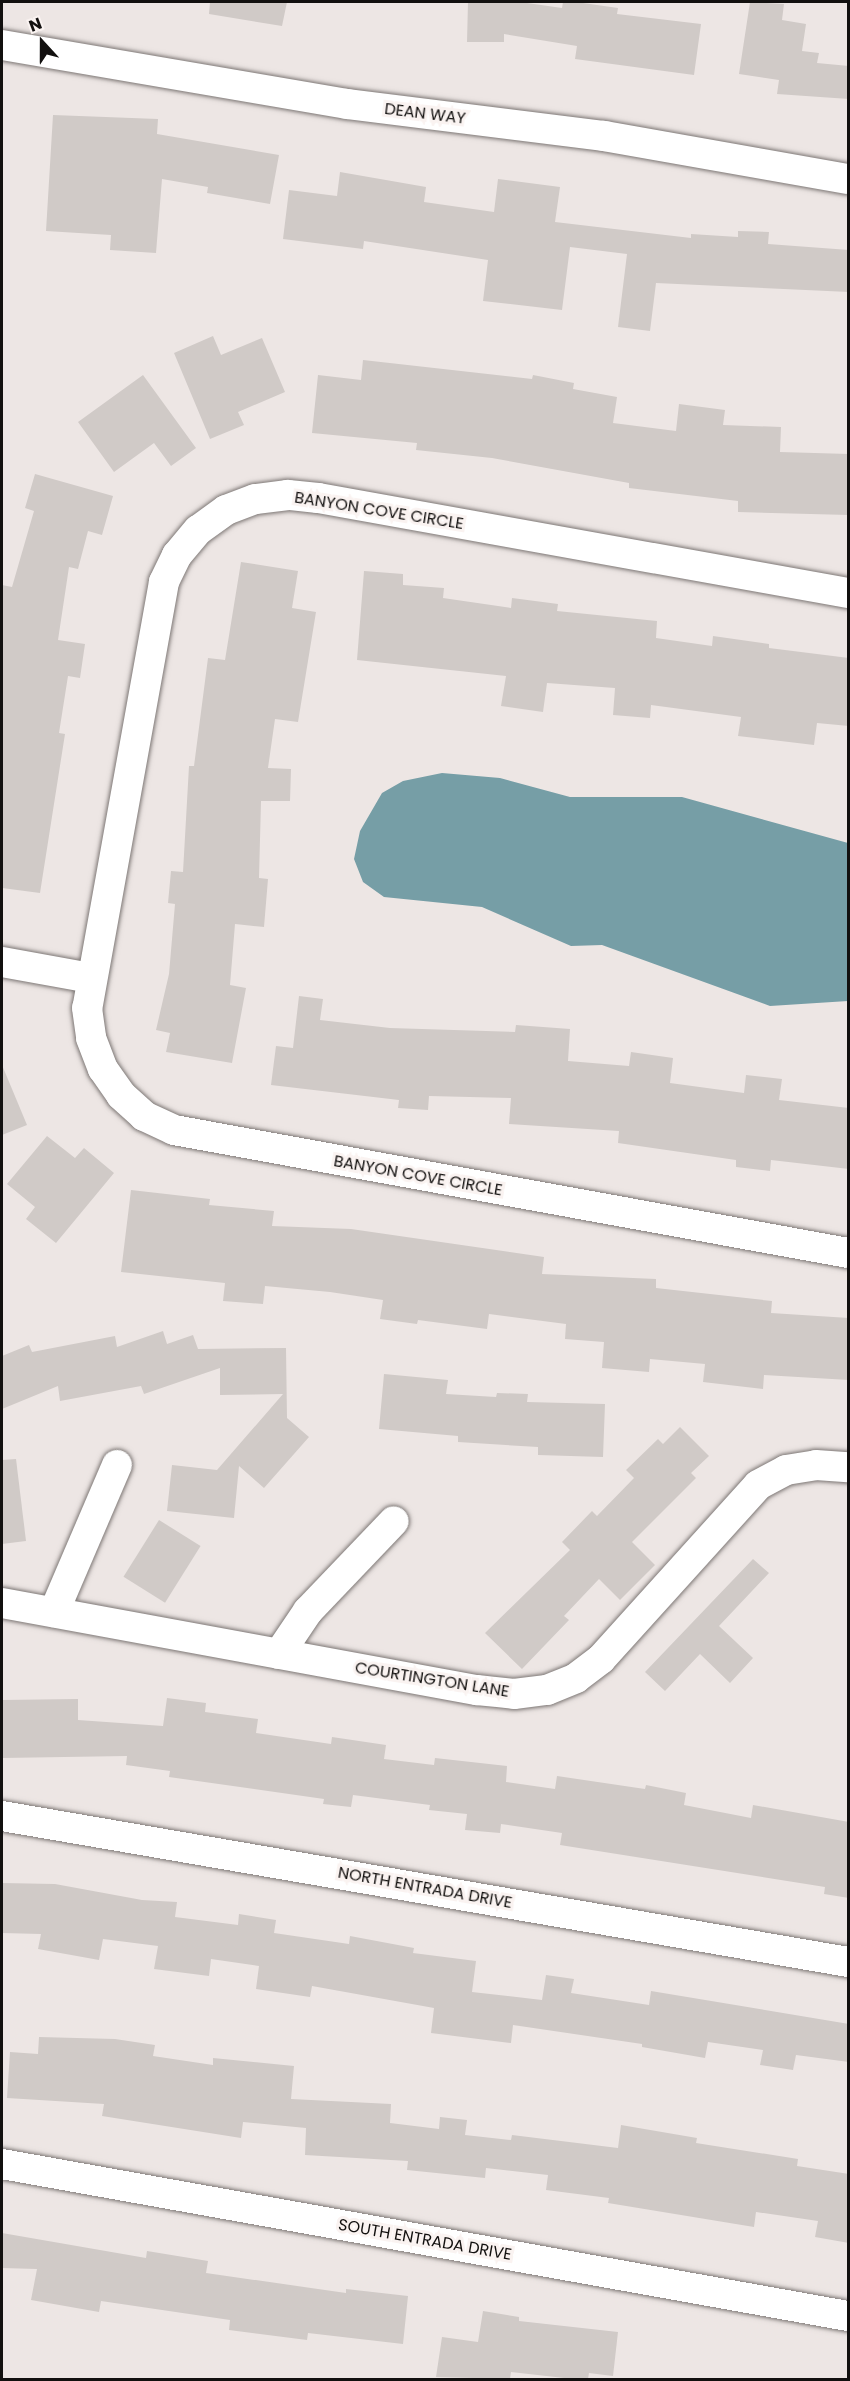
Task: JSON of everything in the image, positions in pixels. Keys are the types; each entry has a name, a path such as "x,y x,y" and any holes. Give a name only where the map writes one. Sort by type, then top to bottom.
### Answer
{"street":[{"name":"DEAN WAY","path":"2,45 347,104 604,136 849,179"},
{"name":"BANYON COVE CIRCLE","path":"849,593 318,498 288,495 255,499 226,510 198,530 184,546 164,582 90,978 87,1008 91,1038 103,1069 121,1095 144,1116 174,1130 849,1253"},
{"path":"2,962 90,978"},
{"path":"54,1612 117,1465"},
{"name":"COURTINGTON LANE","path":"2,1603 477,1690 514,1694 547,1690 576,1678 601,1659 758,1485 786,1470 816,1465 849,1467"},
{"path":"279,1654 308,1611 394,1521"},
{"name":"NORTH ENTRADA DRIVE","path":"2,1816 849,1962"},
{"name":"SOUTH ENTRADA DRIVE","path":"2,2164 849,2316"}],"water":[{"path":"442,773 500,778 570,797 682,797 848,843 848,1001 770,1006 602,945 571,946 482,907 384,897 363,882 354,859 360,831 382,793 403,781"}],"building":[{"path":"210,2 287,2 282,26 209,14"},
{"path":"468,2 520,2 562,8 563,2 576,2 618,8 617,14 701,24 694,75 575,59 577,46 504,34 504,42 467,42"},
{"path":"750,2 784,4 782,20 806,24 802,51 819,53 817,63 849,66 849,99 777,94 779,80 739,74"},
{"path":"53,115 158,119 157,134 279,155 270,204 207,193 208,187 162,179 156,253 110,250 111,235 46,231"},
{"path":"340,172 426,187 424,202 494,212 498,179 560,187 555,222 691,238 691,234 738,237 738,231 769,232 768,244 849,250 849,292 656,283 650,331 618,327 627,254 570,247 562,310 483,301 488,260 364,241 363,249 283,239 289,190 337,196"},
{"path":"213,336 221,355 262,338 285,392 238,412 244,425 210,439 174,353"},
{"path":"363,360 532,379 533,375 574,383 573,389 617,397 613,423 676,431 679,404 725,410 723,425 781,427 780,452 849,454 849,515 738,512 738,501 629,488 629,483 492,458 416,450 417,443 312,433 318,375 361,380"},
{"path":"143,375 196,448 171,466 154,443 114,472 78,422"},
{"path":"35,474 113,496 102,535 88,531 78,569 69,567 58,640 85,644 80,678 68,676 59,733 65,734 40,893 2,888 2,585 12,587 34,511 25,508"},
{"path":"241,562 298,571 292,608 316,612 298,722 275,719 268,768 291,769 290,801 261,801 259,878 268,879 264,927 235,924 230,985 246,988 232,1063 166,1052 170,1033 156,1030 169,974 175,904 168,903 171,871 183,872 189,766 194,766 208,658 225,660"},
{"path":"364,571 403,574 403,585 444,588 443,598 511,608 512,598 558,604 557,611 657,621 656,638 712,646 713,636 769,644 769,648 849,658 849,726 817,723 814,745 738,736 741,717 651,705 650,718 613,715 615,688 547,683 543,712 501,706 506,676 357,660"},
{"path":"299,996 323,999 320,1020 390,1028 515,1032 516,1025 570,1029 568,1061 629,1066 631,1052 673,1058 670,1083 744,1093 746,1075 782,1079 779,1100 849,1108 849,1169 771,1160 770,1171 736,1167 736,1160 618,1143 619,1131 509,1124 511,1098 429,1096 428,1110 398,1108 399,1100 271,1085 276,1046 293,1048"},
{"path":"2,1065 27,1125 2,1135"},
{"path":"47,1136 75,1158 84,1148 114,1173 56,1243 26,1219 35,1207 7,1184"},
{"path":"131,1190 210,1199 209,1205 274,1211 272,1226 351,1229 544,1257 542,1274 656,1279 656,1288 772,1301 771,1313 849,1318 849,1380 764,1375 763,1389 703,1382 705,1364 650,1359 649,1372 602,1368 604,1342 565,1339 566,1324 489,1314 487,1329 418,1320 417,1324 380,1319 383,1300 330,1292 265,1286 263,1304 223,1301 225,1283 121,1272"},
{"path":"163,1331 167,1344 193,1335 198,1349 286,1348 287,1418 309,1437 264,1488 239,1466 234,1518 167,1511 172,1465 217,1470 283,1394 220,1395 220,1368 144,1394 141,1386 60,1401 58,1386 2,1409 2,1356 29,1345 32,1352 115,1336 117,1347"},
{"path":"384,1374 448,1380 446,1394 496,1397 497,1393 528,1394 527,1402 605,1404 603,1457 538,1455 538,1447 458,1442 458,1436 379,1429"},
{"path":"680,1427 709,1456 691,1473 696,1478 632,1542 655,1565 620,1600 599,1579 564,1616 569,1620 522,1669 485,1633 570,1550 562,1542 592,1511 597,1516 634,1478 626,1470 658,1439 663,1444"},
{"path":"16,1459 26,1541 2,1544 2,1460"},
{"path":"159,1520 201,1546 165,1603 123,1577"},
{"path":"753,1559 769,1573 719,1626 753,1658 730,1683 700,1654 665,1691 645,1672"},
{"path":"167,1698 206,1703 205,1712 258,1719 256,1733 331,1744 332,1737 386,1745 384,1759 434,1765 435,1758 507,1766 506,1782 555,1789 557,1776 645,1789 646,1785 686,1793 684,1805 751,1818 753,1805 849,1822 849,1898 824,1894 825,1887 560,1845 562,1833 501,1824 500,1833 465,1830 467,1814 429,1810 430,1805 353,1795 351,1807 323,1804 324,1799 169,1777 170,1771 126,1765 127,1756 2,1758 2,1700 78,1699 78,1720 163,1726"},
{"path":"2,1883 55,1884 142,1900 177,1902 175,1917 238,1925 239,1914 276,1920 274,1933 349,1944 350,1936 414,1948 413,1953 476,1961 472,1992 542,2000 546,1975 574,1979 571,1993 649,2005 651,1991 849,2024 849,2062 796,2055 793,2070 760,2065 763,2050 708,2042 705,2058 642,2047 642,2044 513,2025 511,2043 431,2033 434,2008 312,1986 310,1997 256,1989 259,1966 211,1959 209,1976 154,1969 158,1946 103,1939 99,1960 38,1949 41,1934 2,1933"},
{"path":"39,2037 115,2039 155,2045 153,2056 213,2065 213,2058 294,2066 291,2099 391,2104 390,2123 439,2129 440,2117 467,2120 465,2135 511,2140 512,2135 618,2148 621,2125 697,2138 696,2143 798,2159 797,2166 849,2174 849,2243 815,2237 818,2221 756,2212 754,2227 608,2203 609,2198 546,2190 548,2175 486,2168 485,2178 407,2170 408,2161 305,2155 306,2128 243,2122 241,2138 102,2116 104,2104 7,2098 10,2052 38,2054"},
{"path":"2,2233 146,2258 147,2251 208,2261 206,2273 346,2293 346,2289 408,2296 403,2344 308,2333 307,2340 229,2330 230,2320 101,2301 99,2312 31,2300 37,2269 2,2268"},
{"path":"483,2311 519,2317 519,2321 618,2332 613,2376 589,2373 588,2379 573,2379 511,2372 510,2379 436,2377 442,2337 478,2342"}]}
